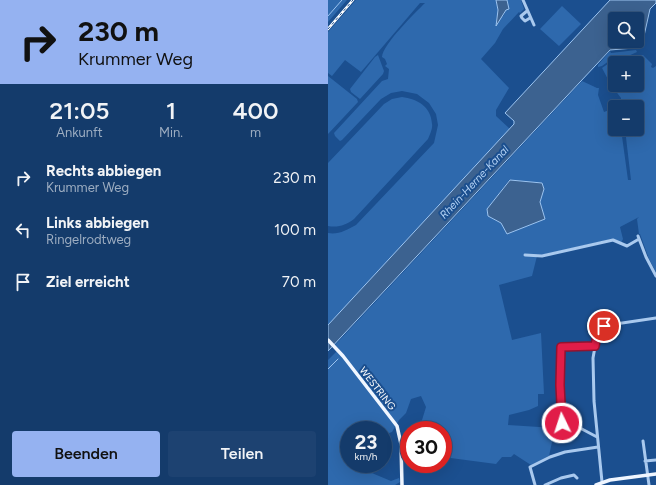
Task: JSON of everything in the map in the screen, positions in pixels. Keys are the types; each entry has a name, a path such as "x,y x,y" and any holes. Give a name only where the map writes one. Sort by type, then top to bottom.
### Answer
{"main road":[{"name":"WESTRING","path":"328,340 338,350 397,426 401,444 402,485"},
{"path":"596,485 610,480 656,474"}],"street":[{"path":"523,0 534,25"},
{"path":"527,11 522,16 522,20 530,18"},
{"path":"525,255 542,256 613,240 626,246 639,238 646,258 656,276"},
{"path":"602,482 597,437 593,358 598,330 604,326 656,318"},
{"path":"595,346 561,347 560,385 562,423 580,428 597,437"},
{"path":"643,441 649,485"},
{"path":"535,485 530,468 550,457 565,452 598,447"},
{"path":"645,461 656,460"},
{"path":"545,485 561,478 574,475 577,478"}],"shaded area":[{"path":"328,0 347,0 328,22"},
{"path":"356,0 496,0 498,10 496,22 504,15 508,2 507,0 521,0 524,9 520,13 519,12 503,29 495,43 481,59 509,88 496,110 496,116 510,129 328,325 328,233 339,233 356,225 434,143 438,125 436,114 429,103 417,94 402,91 391,93 381,99 342,140 340,141 335,136 334,133 382,81 388,79 389,69 385,66 387,64 385,59 382,57 384,51 393,37 425,3 420,3 361,72 345,60 332,76 328,73 328,32"},
{"path":"562,6 581,24 559,46 540,29"},
{"path":"636,50 637,52 628,56 608,56 608,62 598,67 610,51 611,53"},
{"path":"378,55 384,71 383,74 360,99 351,92 350,89"},
{"path":"644,56 652,64 651,67 653,68 656,66 656,272 639,234 637,219 639,217 620,227 623,239 621,243 612,239 537,256 532,276 499,285 512,340 541,333 544,394 538,394 538,406 509,415 508,425 555,428 549,456 531,465 514,454 511,457 502,457 496,464 452,458 452,421 422,421 426,407 421,396 411,399 406,413 399,420 392,432 392,421 340,421 340,473 372,473 391,481 399,478 400,482 395,485 328,485 328,360 339,349 335,345 582,81 599,88 598,95 604,112 608,111 608,136 622,136 628,180 631,180 626,136 644,136 644,100 621,100 616,92 644,92","holes":["509,180 542,183 544,189 539,202 545,219 501,223 488,216 487,209"]},
{"path":"608,64 608,79 602,68"},
{"path":"328,76 357,99 358,102 328,134"},
{"path":"402,97 422,104 429,112 432,126 428,139 354,219 342,226 328,226 328,163 384,104 392,99"}],"water":[{"path":"496,0 507,0 509,9 506,10 496,26 498,10"},
{"name":"Rhein-Herne-Kanal","path":"610,0 656,0 656,3 650,9 644,36 644,12 608,12 608,48 634,48 610,50 328,351 328,325 514,124 514,121 505,113"},
{"path":"510,180 542,183 544,189 540,202 545,219 507,234 501,223 488,216 487,209"}],"waterway":[{"path":"328,16 342,0"},
{"path":"328,369 338,359"}],"railway":[{"path":"328,29 353,0"}],"route":[{"path":"562,423 560,385 561,347 595,346 598,330 604,326"}]}
